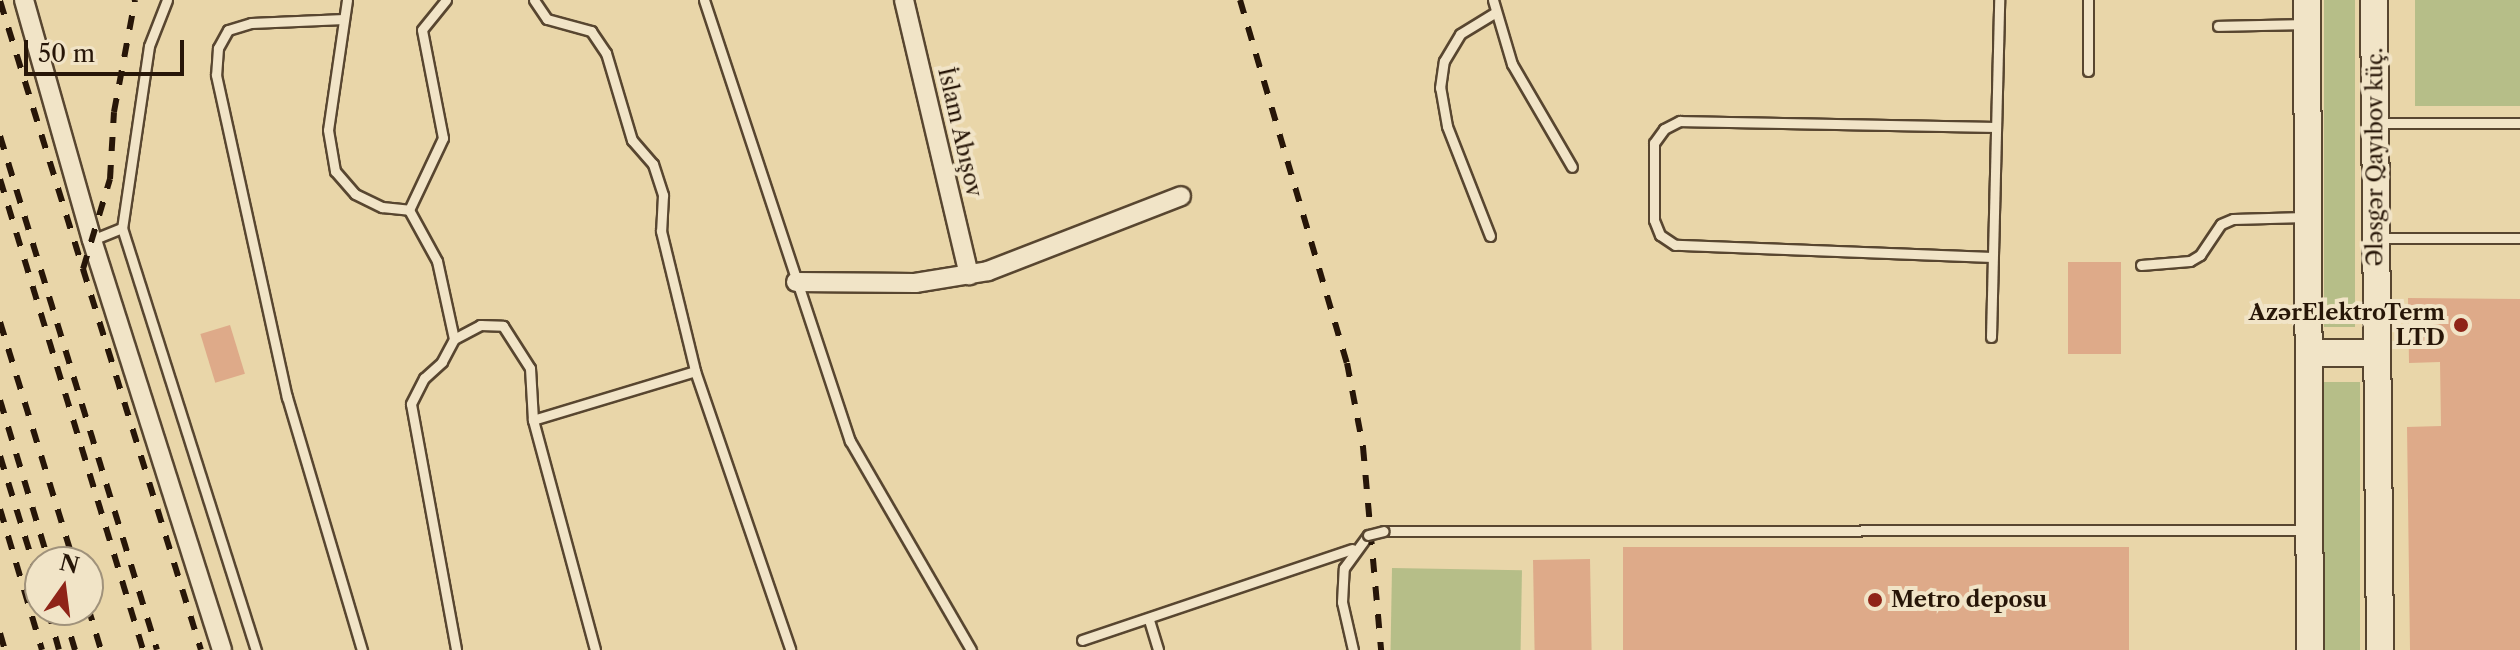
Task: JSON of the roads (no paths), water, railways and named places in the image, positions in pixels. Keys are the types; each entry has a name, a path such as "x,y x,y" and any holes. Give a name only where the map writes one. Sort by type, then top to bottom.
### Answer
{"main road":[{"name":"Ələsgər Qayıbov küç.","path":"2374,0 2380,650"},
{"path":"2307,12 2310,650"},
{"path":"2309,353 2376,353"}],"street":[{"path":"24,0 92,240 222,650"},
{"name":"İslam Abışov","path":"904,0 969,275"},
{"path":"796,282 915,283 969,275 1181,196"}],"lane":[{"path":"167,0 149,46 122,228 256,650"},
{"path":"347,0 328,130 335,171 355,194 382,207 409,210"},
{"path":"409,210 443,138 422,30 446,0"},
{"path":"534,0 547,19 591,31 606,53 632,140 653,164 663,195 661,231 695,371 789,650"},
{"path":"704,0 850,441 971,650"},
{"path":"1493,0 1512,64 1572,167"},
{"path":"1991,337 1992,127 1999,0"},
{"path":"2088,0 2088,71"},
{"path":"1490,236 1447,126 1440,88 1444,61 1460,34 1496,12"},
{"path":"2218,26 2307,12"},
{"path":"344,19 251,23 228,30 218,48 216,75 287,397 362,650"},
{"path":"1992,127 1680,121 1664,129 1654,143 1654,220 1660,235 1675,245 1992,257"},
{"path":"2375,123 2520,123"},
{"path":"409,210 437,261 454,339"},
{"path":"2141,265 2190,261 2200,255 2221,224 2233,219 2308,217"},
{"path":"92,240 122,228"},
{"path":"2375,238 2520,238"},
{"path":"456,650 411,404 424,378 442,362 454,339 480,325 503,326 530,368 533,420 595,650"},
{"path":"533,420 695,371"},
{"path":"1082,640 1149,620 1352,549 1368,535 1384,531 2309,530"},
{"path":"1352,549 1344,568 1342,602 1353,650"},
{"path":"1149,620 1158,650"}],"railway":[{"path":"83,269 110,179 114,112 135,0"},
{"path":"1240,0 1347,363 1363,447 1381,650"},
{"path":"0,1 201,650"},
{"path":"0,136 157,650"},
{"path":"0,179 143,650"},
{"path":"0,322 69,546"},
{"path":"0,400 44,546"},
{"path":"0,456 28,546"},
{"path":"0,509 42,650"},
{"path":"52,626 59,650"},
{"path":"68,626 75,650"},
{"path":"94,626 101,650"},
{"path":"0,633 5,650"}],"place":[{"name":"AzərElektroTerm LTD","path":"2461,325"},
{"name":"Metro deposu","path":"1875,600"}]}
